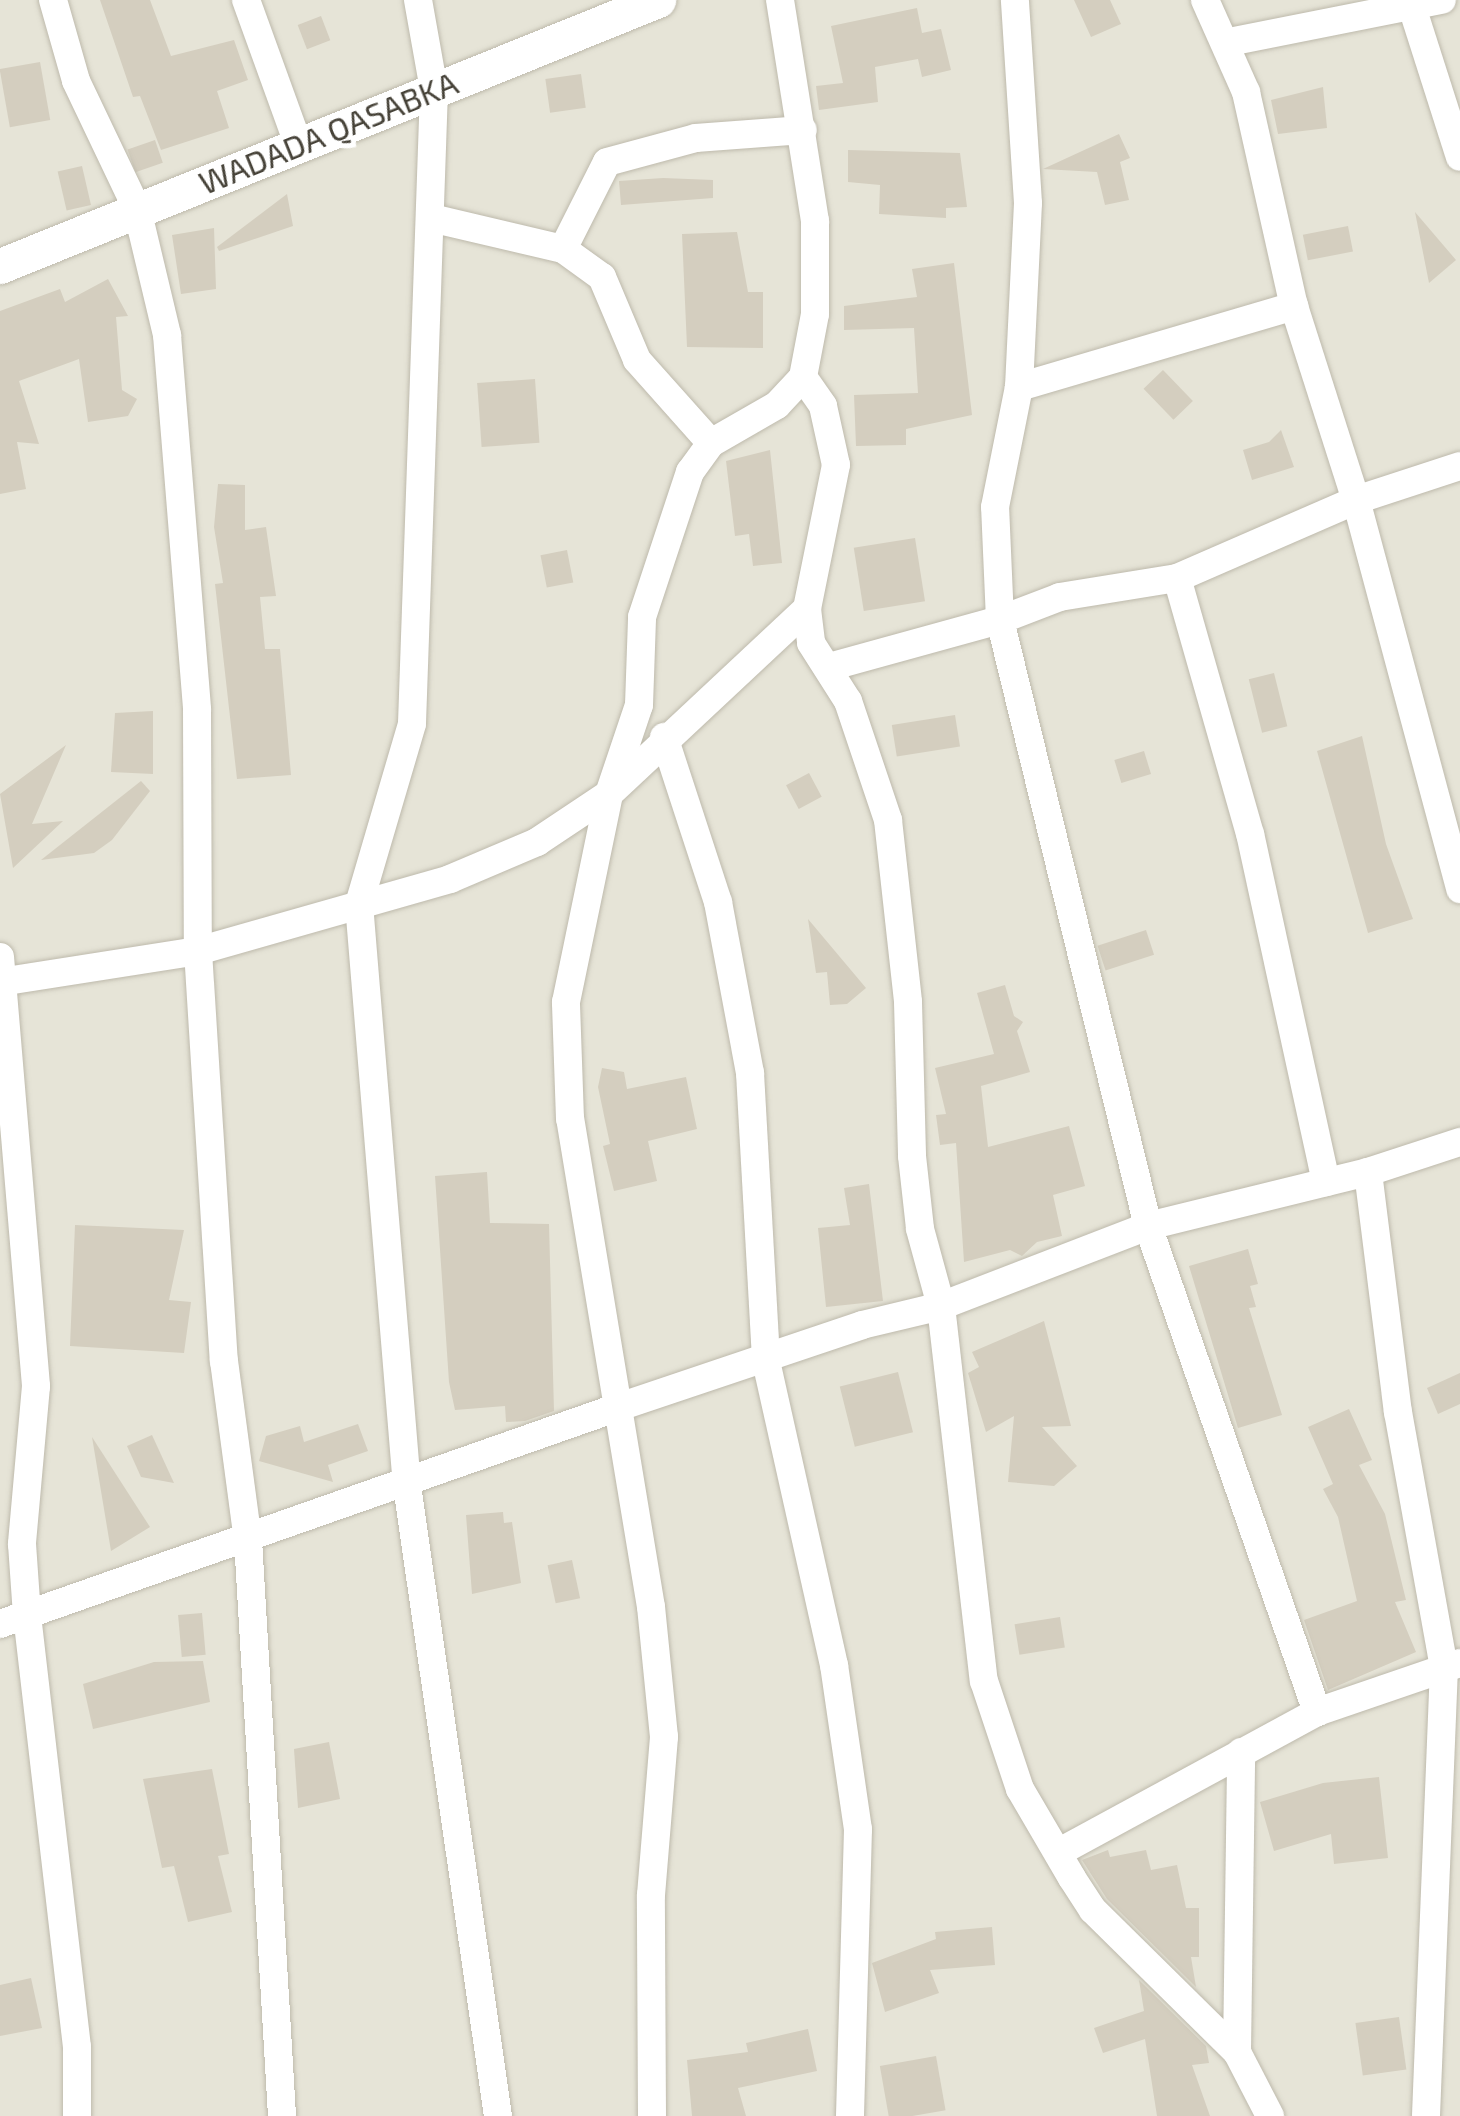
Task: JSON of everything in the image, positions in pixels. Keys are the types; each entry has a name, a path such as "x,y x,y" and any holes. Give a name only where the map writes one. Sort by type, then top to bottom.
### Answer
{"street":[{"path":"52,0 76,80 137,208 168,336 196,710 198,951 224,1360 248,1540 282,2116"},
{"path":"246,0 298,144"},
{"path":"418,0 434,90 412,724 359,904 408,1486 498,2116"},
{"path":"652,2116 651,1895 664,1737 651,1607 614,1409 594,1243 570,1118 566,1002 608,794 639,705 642,617 671,516 711,442 777,405 803,377 815,314 814,221 804,130 780,0"},
{"path":"1015,0 1028,203 1020,387 995,508 1000,620 1148,1226 1316,1712"},
{"path":"1205,0 1229,42 1294,306 1356,500 1460,890"},
{"path":"1229,42 1413,10 1442,0"},
{"name":"WADADA QASABKA","path":"0,266 644,2"},
{"path":"1413,10 1460,156"},
{"path":"563,249 607,162 696,138 804,130"},
{"path":"431,218 563,249 602,277 637,360 711,442"},
{"path":"1020,387 1294,306"},
{"path":"803,377 823,406 836,464 807,609 812,642 829,668 873,767 888,820 908,1002 912,1156 920,1229 940,1306 984,1681 1020,1788 1094,1910 1237,2052 1270,2116"},
{"path":"829,668 1000,620 1060,597 1177,578 1356,500 1460,466"},
{"path":"1177,578 1250,834 1326,1182"},
{"path":"77,2116 77,2046 13,1619 36,1386 2,973 198,951 450,879 536,842 608,794 664,737 807,609"},
{"path":"664,737 718,902 750,1073 766,1361 834,1665 858,1829 850,2116"},
{"path":"13,1619 408,1486 614,1409 862,1326 940,1306 1148,1226 1368,1172 1460,1142"},
{"path":"1368,1172 1398,1412 1452,1665 1426,2116"},
{"path":"1061,1851 1316,1712 1452,1665"},
{"path":"1237,2052 1241,1752"}],"shaded area":[{"path":"0,0 1460,0 1460,2116 0,2116"}],"building":[{"path":"100,0 150,0 171,56 234,40 248,80 217,91 229,128 161,150 140,96 133,97"},
{"path":"1074,0 1110,0 1121,24 1091,37"},
{"path":"917,8 922,33 941,29 951,70 922,77 918,59 875,67 878,102 819,110 816,86 843,83 831,26"},
{"path":"321,16 330,40 307,49 298,25"},
{"path":"40,62 50,120 10,127 0,69"},
{"path":"581,74 586,108 550,113 545,79"},
{"path":"1323,87 1327,128 1278,134 1271,100"},
{"path":"1119,134 1130,158 1120,162 1129,200 1105,205 1097,172 1043,169"},
{"path":"155,140 163,163 135,172 128,149"},
{"path":"848,150 960,153 967,207 946,208 946,218 879,214 880,185 848,182"},
{"path":"82,166 91,205 67,211 58,172"},
{"path":"713,180 713,198 621,205 619,181"},
{"path":"287,194 293,226 219,251 217,247"},
{"path":"1415,212 1456,260 1429,283"},
{"path":"1348,226 1353,252 1308,260 1303,235"},
{"path":"214,228 216,289 181,294 172,235"},
{"path":"737,232 748,292 763,292 763,348 687,347 682,234"},
{"path":"954,263 972,415 906,429 906,445 856,446 854,395 918,393 914,328 844,330 844,306 917,297 912,269"},
{"path":"108,279 128,316 116,317 122,390 137,399 128,416 88,422 79,359 19,381 39,444 17,442 26,489 0,494 0,311 60,289 65,302"},
{"path":"1163,370 1193,401 1173,420 1144,389"},
{"path":"535,379 539,443 482,447 477,383"},
{"path":"1281,430 1294,467 1252,480 1243,450 1269,442"},
{"path":"770,450 782,563 753,566 749,534 735,536 726,461"},
{"path":"218,484 245,485 245,530 266,527 276,596 260,597 265,649 280,649 291,775 237,779 215,584 223,583 214,527"},
{"path":"915,538 925,601 864,611 854,548"},
{"path":"567,550 573,582 547,588 540,555"},
{"path":"1274,673 1287,726 1262,733 1249,679"},
{"path":"153,711 153,774 111,772 115,713"},
{"path":"955,715 960,747 897,757 892,725"},
{"path":"1362,736 1386,844 1413,919 1368,933 1317,751"},
{"path":"66,745 32,824 63,821 13,868 0,794"},
{"path":"1144,751 1151,774 1121,783 1114,760"},
{"path":"809,773 822,797 799,809 786,785"},
{"path":"141,781 150,791 112,840 94,853 41,860"},
{"path":"808,919 866,988 847,1004 830,1005 827,972 816,973"},
{"path":"1146,930 1154,955 1106,970 1097,946"},
{"path":"1005,985 1014,1016 1023,1022 1017,1031 1030,1072 981,1086 988,1147 1069,1126 1085,1186 1053,1195 1062,1236 1037,1242 1022,1256 1010,1250 964,1262 956,1143 940,1145 936,1115 946,1114 935,1068 994,1054 977,993"},
{"path":"602,1068 624,1072 627,1089 686,1077 697,1129 648,1141 657,1181 614,1191 603,1146 610,1144 598,1087"},
{"path":"487,1172 490,1223 549,1224 554,1411 525,1421 506,1422 505,1406 455,1410 449,1382 435,1176"},
{"path":"869,1184 883,1301 826,1307 818,1228 850,1225 844,1188"},
{"path":"75,1225 184,1230 169,1300 191,1302 184,1353 70,1346"},
{"path":"1248,1249 1258,1284 1250,1286 1256,1307 1249,1308 1282,1415 1238,1428 1189,1266"},
{"path":"1044,1321 1071,1426 1042,1427 1077,1466 1054,1486 1008,1482 1014,1416 986,1432 968,1373 979,1367 972,1352"},
{"path":"898,1372 913,1432 855,1447 840,1387"},
{"path":"1460,1373 1460,1404 1438,1414 1427,1388"},
{"path":"1349,1409 1372,1460 1359,1465 1385,1514 1406,1600 1395,1602 1416,1652 1328,1690 1304,1620 1357,1601 1338,1517 1323,1489 1333,1484 1308,1427"},
{"path":"358,1424 368,1451 328,1465 333,1482 259,1461 266,1436 300,1426 304,1442"},
{"path":"152,1435 174,1483 141,1477 127,1446"},
{"path":"92,1437 150,1527 111,1551"},
{"path":"503,1512 504,1523 512,1522 521,1583 472,1594 466,1515"},
{"path":"572,1560 580,1598 556,1603 548,1565"},
{"path":"202,1613 206,1655 182,1657 178,1615"},
{"path":"1060,1617 1065,1648 1019,1655 1015,1624"},
{"path":"203,1661 210,1702 93,1729 83,1684 154,1662"},
{"path":"329,1742 340,1799 298,1808 294,1749"},
{"path":"212,1769 229,1854 218,1856 232,1912 188,1922 174,1866 162,1868 143,1779"},
{"path":"1379,1777 1388,1858 1334,1864 1331,1834 1274,1851 1260,1802 1323,1783"},
{"path":"1108,1850 1110,1857 1146,1850 1151,1870 1177,1865 1186,1908 1199,1908 1199,1957 1191,1957 1196,1987 1107,1899 1082,1860"},
{"path":"992,1927 995,1965 930,1970 939,1993 885,2012 872,1963 936,1939 935,1932"},
{"path":"31,1978 42,2028 0,2036 0,1985"},
{"path":"1139,1980 1206,2046 1209,2063 1192,2065 1210,2116 1157,2116 1145,2039 1103,2053 1094,2028 1144,2011"},
{"path":"1399,2017 1406,2069 1363,2076 1355,2023"},
{"path":"808,2029 817,2071 738,2088 746,2116 692,2116 687,2060 748,2052 746,2043"},
{"path":"936,2056 946,2110 889,2116 880,2066"}]}
